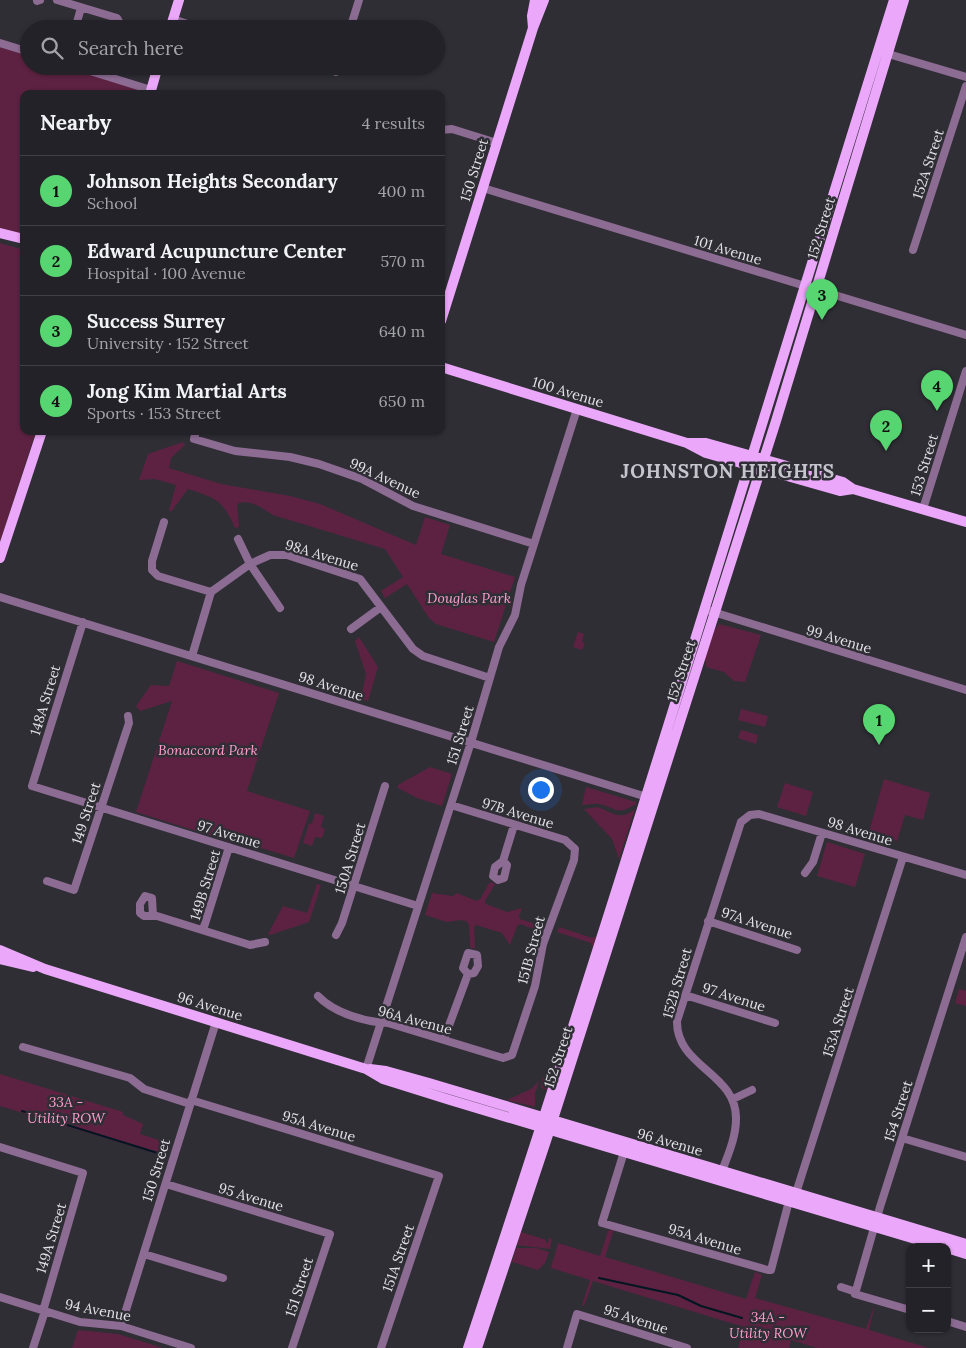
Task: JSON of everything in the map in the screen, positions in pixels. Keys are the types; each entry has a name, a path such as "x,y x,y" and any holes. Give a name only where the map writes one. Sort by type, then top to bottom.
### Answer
{"main road":[{"path":"173,20 179,0"},
{"name":"150 Street","path":"533,28 532,16 535,0"},
{"name":"150 Street","path":"445,308 533,28 544,0"},
{"name":"152 Street","path":"477,1348 514,1237 546,1125 709,611 757,462 817,289 883,52 894,0"},
{"name":"152 Street","path":"757,462 837,182 883,52 904,0"},
{"path":"152,90 156,75"},
{"path":"835,228 832,223 840,186 837,182"},
{"path":"0,233 20,238"},
{"path":"0,239 20,245"},
{"name":"100 Avenue","path":"445,368 687,443 706,453 757,462 840,491 853,489 966,522"},
{"path":"0,558 41,435"},
{"name":"96 Avenue","path":"0,950 45,969"},
{"name":"96 Avenue","path":"0,959 45,969 216,1022 366,1069 383,1079 722,1172 792,1197"},
{"name":"152 Street","path":"468,1348 507,1228 546,1125"},
{"name":"96 Avenue","path":"546,1125 624,1152 792,1197 876,1222 966,1244"},
{"path":"710,1176 722,1172"},
{"name":"96 Avenue","path":"876,1222 931,1243"},
{"path":"507,1228 514,1237"},
{"path":"951,1249 966,1254"}],"street":[{"path":"58,0 117,18 118,20"},
{"path":"353,20 359,0"},
{"path":"78,20 81,8"},
{"path":"0,43 20,49"},
{"path":"883,52 966,78"},
{"path":"101,75 145,90"},
{"name":"152A Street","path":"913,250 966,86"},
{"path":"445,130 452,129 497,143"},
{"name":"101 Avenue","path":"483,188 966,335"},
{"name":"153 Street","path":"923,509 966,371"},
{"name":"151 Street","path":"366,1069 503,636 515,615 521,585 577,409"},
{"name":"99A Avenue","path":"195,435 235,451 290,457 319,464 362,479 413,506 534,544"},
{"path":"164,522 152,562 152,570 158,576 211,592 192,656"},
{"path":"238,539 250,564 280,608"},
{"name":"98A Avenue","path":"211,592 250,564 279,554 339,570 360,579 413,649 434,660 490,678"},
{"name":"98 Avenue","path":"0,597 650,798"},
{"path":"351,628 381,607"},
{"name":"99 Avenue","path":"709,611 966,690"},
{"name":"148A Street","path":"32,786 83,622"},
{"name":"149 Street","path":"47,881 74,890 129,723 128,716"},
{"name":"97 Avenue","path":"32,786 418,906"},
{"name":"150A Street","path":"336,935 355,886 385,786"},
{"name":"97B Avenue","path":"451,805 565,840 575,849"},
{"name":"98 Avenue","path":"747,816 759,814 966,876"},
{"name":"152B Street","path":"722,1172 735,1129 736,1116 733,1099 718,1078 688,1054 679,1040 677,1021 738,828 747,816"},
{"path":"503,860 514,825"},
{"path":"805,874 813,862 822,833"},
{"name":"149B Street","path":"203,930 230,847"},
{"name":"151B Street","path":"510,1057 514,1051 535,986 544,944 555,910 565,890 574,860 575,849"},
{"name":"153A Street","path":"770,1270 903,857"},
{"path":"153,916 250,945 265,942"},
{"name":"97A Avenue","path":"708,921 798,950"},
{"name":"154 Street","path":"856,1293 876,1222 966,937"},
{"path":"444,1039 468,974"},
{"name":"97 Avenue","path":"685,995 775,1023"},
{"name":"96A Avenue","path":"318,996 327,1005 380,1023 444,1039 489,1054 510,1057"},
{"name":"150 Street","path":"121,1326 216,1022"},
{"name":"95A Avenue","path":"23,1047 130,1078 148,1091 439,1176"},
{"path":"733,1099 752,1090"},
{"path":"902,1138 966,1157"},
{"name":"149A Street","path":"1,1149 84,1173 33,1348"},
{"name":"95A Avenue","path":"624,1152 602,1223 761,1270 770,1270"},
{"name":"151A Street","path":"381,1348 439,1176"},
{"name":"95 Avenue","path":"166,1184 330,1234"},
{"name":"151 Street","path":"292,1348 330,1234"},
{"path":"144,1254 223,1278"},
{"path":"840,1287 906,1309"},
{"name":"94 Avenue","path":"0,1297 80,1322 121,1326 191,1348"},
{"name":"95 Avenue","path":"567,1348 577,1314 654,1343 687,1348"},
{"path":"951,1322 966,1327"}],"green space":[{"path":"0,45 20,51 20,75 98,75 139,88 141,90 20,90 20,235 0,229"},
{"path":"0,243 20,249 20,435 35,435 0,542"},
{"name":"Douglas Park","path":"183,442 185,445 171,458 169,468 221,484 290,496 320,504 416,545 425,517 450,525 441,554 515,577 494,642 436,624 429,618 407,584 385,598 381,591 403,577 385,549 273,515 264,509 246,502 237,504 239,527 235,528 227,511 218,501 188,489 171,512 169,510 176,485 155,479 139,480 148,454"},
{"path":"719,624 761,635 745,682 734,681 724,672 706,667 708,644"},
{"path":"578,632 584,634 582,642 585,644 582,650 573,647"},
{"path":"359,637 378,667 368,701 361,699 366,674 355,641"},
{"name":"Bonaccord Park","path":"177,661 279,693 247,791 310,811 294,858 232,839 231,842 136,812 172,701 140,711 136,706 151,685 169,686"},
{"path":"741,709 768,716 765,727 738,720"},
{"path":"741,730 758,735 756,744 738,738"},
{"path":"430,767 452,774 442,806 417,798 398,788 398,785"},
{"path":"884,779 930,793 923,820 905,815 897,841 869,832"},
{"path":"785,783 813,792 806,816 777,807"},
{"path":"586,787 636,802 636,804 620,811 598,804 582,805"},
{"path":"598,807 616,815 625,815 635,809 619,859 612,839 584,809"},
{"path":"315,813 324,816 321,827 325,829 322,838 315,837 312,846 303,843 309,823 312,824"},
{"path":"827,842 865,854 855,887 817,876"},
{"path":"490,882 495,884 485,901 486,904 507,912 522,908 519,916 520,919 542,926 540,931 520,924 517,926 510,945 502,933 476,925 474,927 475,949 470,947 469,925 466,921 447,922 425,915 432,893 453,896 457,893 476,901 480,899"},
{"path":"317,884 321,885 309,922 270,935 268,934 283,906 307,913"},
{"path":"559,927 592,938 596,936 593,947 591,943 557,932"},
{"path":"959,989 966,991 966,1006 955,1003"},
{"path":"554,1070 547,1090 541,1088 542,1078"},
{"name":"33A - Utility ROW","path":"0,1074 123,1112 123,1115 143,1124 140,1134 168,1143 164,1156 0,1106"},
{"path":"539,1081 535,1094 535,1107 507,1100 531,1089"},
{"name":"34A - Utility ROW","path":"614,1229 605,1257 746,1299 755,1272 762,1275 755,1298 866,1329 875,1304 869,1330 929,1348 817,1348 791,1340 789,1348 738,1348 744,1327 593,1281 584,1306 582,1305 590,1280 551,1268 558,1243 600,1256 608,1231"},
{"path":"521,1232 546,1240 545,1242 548,1243 549,1238 552,1239 550,1249 517,1245"},
{"path":"516,1248 536,1248 549,1252 545,1263 538,1270 512,1262"},
{"path":"78,1330 118,1334 163,1348 72,1348"}],"waterway":[{"path":"22,1111 164,1155"},
{"path":"599,1278 678,1295 701,1306 742,1318"}],"place":[{"name":"Success Surrey","path":"822,320"},
{"name":"Jong Kim Martial Arts","path":"937,411"},
{"name":"Edward Acupuncture Center","path":"886,451"},
{"name":"Johnson Heights Secondary","path":"879,745"}],"district":[{"name":"JOHNSTON HEIGHTS","path":"728,471"}]}
